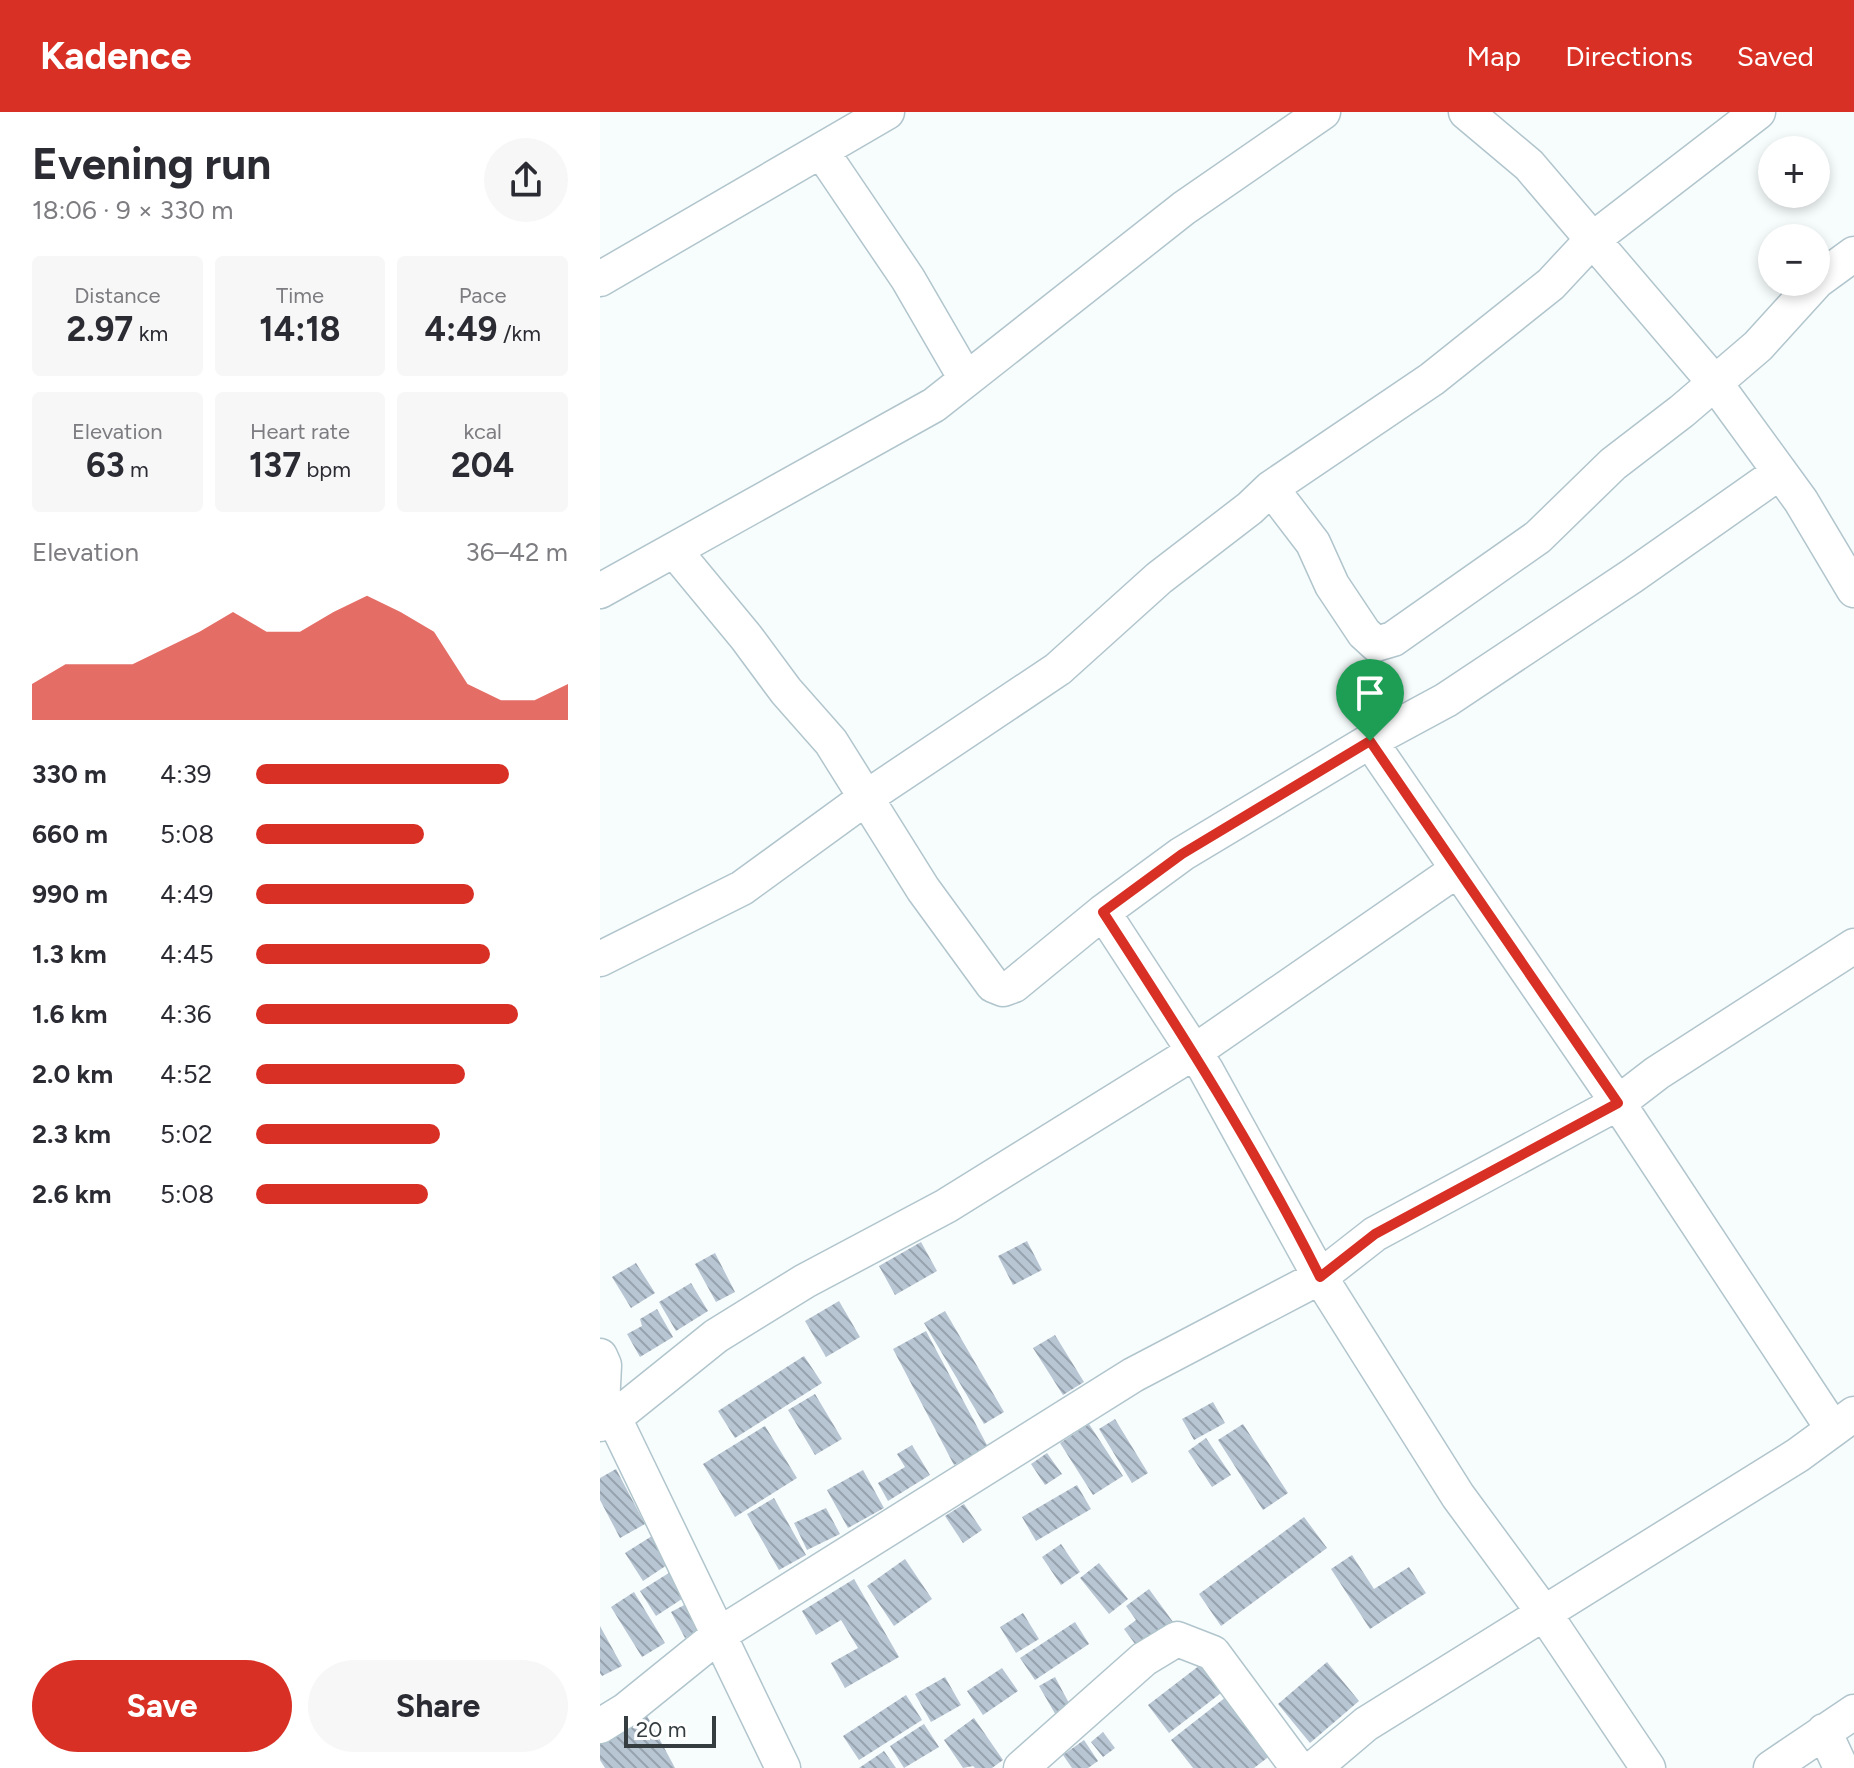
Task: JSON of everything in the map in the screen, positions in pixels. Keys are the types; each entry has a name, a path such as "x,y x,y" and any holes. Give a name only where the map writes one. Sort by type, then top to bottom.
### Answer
{"street":[{"path":"600,279 887,112"},
{"path":"600,591 934,405 1184,208 1323,112"},
{"path":"1466,112 1529,165 1715,383 1801,501 1854,590"},
{"path":"600,959 742,888 867,797 1058,669 1159,578 1250,508 1271,488 1432,379 1551,284 1592,240 1758,112"},
{"path":"822,152 908,279 966,379"},
{"path":"1271,488 1313,543 1332,585 1364,633 1376,644 1393,639 1538,537 1613,464 1682,411 1758,346 1817,281 1854,254"},
{"path":"674,550 786,691 831,742 923,889 993,985 1003,989 1014,985 1103,912 1182,854 1370,741 1446,700 1632,576 1780,472"},
{"path":"1314,1768 1366,1724 1798,1455 1844,1421 1618,1103 1370,741"},
{"path":"604,1413 716,1336 805,1281 946,1206 1194,1052 1457,870"},
{"path":"1103,912 1194,1052 1296,1229 1320,1277 1458,1496 1544,1613 1648,1768"},
{"path":"600,1726 626,1710 720,1634 1133,1375 1320,1277 1375,1234 1618,1103 1657,1073 1854,946"},
{"path":"600,1356 604,1365 604,1413 720,1634 783,1768"},
{"path":"1021,1768 1144,1659 1177,1639 1213,1653 1298,1768"},
{"path":"1771,1768 1854,1712"},
{"path":"1824,1731 1841,1768"}],"building":[{"path":"1027,1241 1042,1270 1013,1285 998,1256"},
{"path":"921,1242 937,1271 895,1295 879,1266"},
{"path":"715,1253 735,1292 716,1302 695,1264"},
{"path":"636,1263 655,1293 631,1308 612,1277"},
{"path":"691,1283 708,1311 676,1331 659,1302"},
{"path":"839,1301 860,1337 826,1357 805,1321"},
{"path":"657,1309 673,1337 640,1357 627,1334 642,1326 640,1319"},
{"path":"945,1311 1004,1412 984,1424 924,1323"},
{"path":"926,1331 988,1447 954,1465 893,1349"},
{"path":"1055,1335 1084,1382 1063,1395 1033,1348"},
{"path":"804,1356 822,1383 735,1438 718,1411"},
{"path":"815,1394 842,1439 815,1455 788,1410"},
{"path":"1213,1402 1225,1423 1194,1440 1182,1419"},
{"path":"1115,1419 1148,1473 1132,1483 1099,1429"},
{"path":"1089,1424 1123,1476 1093,1495 1060,1443"},
{"path":"1243,1424 1288,1493 1263,1510 1218,1440"},
{"path":"765,1426 797,1478 735,1517 703,1464"},
{"path":"1206,1438 1231,1475 1212,1487 1188,1451"},
{"path":"912,1445 930,1475 888,1501 878,1483 905,1467 897,1454"},
{"path":"1047,1453 1062,1474 1045,1485 1031,1464"},
{"path":"616,1469 645,1524 620,1538 600,1500 600,1478"},
{"path":"863,1470 884,1508 848,1528 827,1490"},
{"path":"1077,1485 1091,1509 1036,1541 1022,1517"},
{"path":"774,1498 806,1555 779,1570 747,1514"},
{"path":"964,1504 982,1530 963,1543 945,1516"},
{"path":"826,1508 840,1534 807,1550 794,1523"},
{"path":"1304,1517 1327,1548 1221,1626 1199,1594"},
{"path":"652,1536 670,1563 643,1581 625,1553"},
{"path":"1061,1544 1080,1572 1061,1585 1042,1557"},
{"path":"1352,1555 1374,1589 1409,1567 1426,1593 1370,1629 1331,1569"},
{"path":"905,1559 932,1599 894,1626 867,1586"},
{"path":"1099,1563 1128,1599 1109,1614 1080,1578"},
{"path":"672,1571 688,1595 656,1616 640,1591"},
{"path":"854,1579 899,1657 845,1688 831,1663 858,1648 841,1620 816,1635 802,1611"},
{"path":"1149,1589 1176,1626 1141,1652 1124,1629 1136,1620 1126,1606"},
{"path":"634,1592 665,1643 642,1657 611,1607"},
{"path":"690,1602 703,1628 685,1638 671,1612"},
{"path":"1023,1613 1039,1639 1016,1653 1000,1627"},
{"path":"1075,1622 1089,1644 1035,1680 1020,1658"},
{"path":"600,1626 622,1666 602,1676 600,1673"},
{"path":"1204,1662 1225,1690 1169,1733 1148,1705"},
{"path":"1327,1662 1359,1701 1310,1743 1278,1704"},
{"path":"1002,1668 1018,1691 983,1715 967,1691"},
{"path":"945,1677 961,1705 931,1722 915,1694"},
{"path":"1055,1677 1070,1705 1057,1717 1039,1686"},
{"path":"906,1695 922,1720 859,1760 843,1736"},
{"path":"1226,1697 1271,1755 1254,1768 1193,1768 1171,1740"},
{"path":"645,1712 675,1768 605,1768 600,1760 600,1737"},
{"path":"974,1718 1003,1760 992,1768 963,1768 944,1740"},
{"path":"924,1724 939,1747 904,1768 890,1746"},
{"path":"1103,1732 1115,1748 1103,1757 1091,1742"},
{"path":"1084,1740 1098,1761 1088,1768 1072,1768 1063,1755"},
{"path":"884,1751 896,1768 859,1768"}],"route":[{"path":"1370,741 1618,1103 1375,1234 1320,1277 1206,1070 1103,912 1182,854 1370,741"}]}
